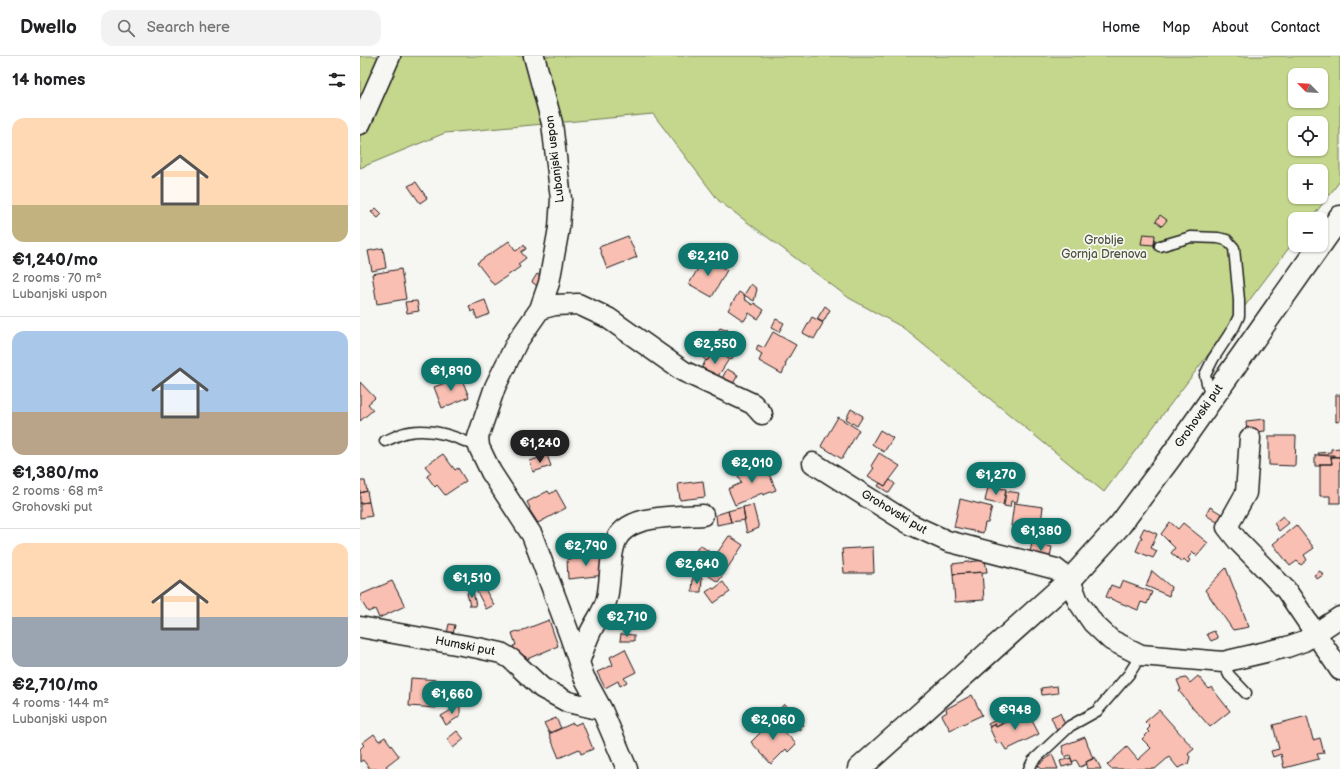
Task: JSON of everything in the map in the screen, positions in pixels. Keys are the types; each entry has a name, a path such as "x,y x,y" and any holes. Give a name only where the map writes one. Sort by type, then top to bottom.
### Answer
{"main road":[{"name":"Grohovski put","path":"1328,234 1340,217"},
{"name":"Grohovski put","path":"859,769 1070,580 1120,525 1315,252"}],"street":[{"path":"360,124 390,56"},
{"name":"Lubanjski uspon","path":"479,447 478,437 495,387 517,342 540,309 549,283 560,228 561,199 552,123 534,56"},
{"path":"540,309 555,305 578,304 608,318 683,371 753,404 762,414"},
{"path":"1250,438 1246,493 1227,527 1238,541 1286,590 1340,670"},
{"path":"479,447 491,472 532,535 584,677 602,710 627,769"},
{"name":"Grohovski put","path":"813,463 910,524 947,541 1056,569 1070,580"},
{"path":"579,662 591,631 604,610 608,597 615,542 624,529 638,522 654,518 703,515"},
{"path":"1070,580 1078,601 1093,623 1111,640 1141,655 1223,662 1287,647 1304,641 1340,617"},
{"name":"Humski put","path":"360,627 501,653 511,659 542,688 568,702 602,710"}],"lane":[{"path":"1160,246 1191,237 1218,238 1227,240 1234,248 1239,316 1234,327 1204,375 1211,399"},
{"path":"385,441 408,432 433,431 453,436 479,447"},
{"path":"1029,769 1033,761 1070,726 1097,711 1129,674 1141,655"},
{"path":"1223,662 1229,675 1246,693"}],"green space":[{"name":"Groblje Gornja Drenova","path":"360,56 1340,56 1340,181 1328,197 1328,164 1288,164 1288,204 1322,204 1316,212 1288,212 1288,249 1104,492 902,327 849,298 719,201 653,114 445,133 360,168"}],"building":[{"path":"416,182 427,198 420,203 408,186"},
{"path":"376,208 382,214 378,218 371,212"},
{"path":"1160,215 1167,220 1162,226 1156,221"},
{"path":"1143,234 1155,235 1154,245 1141,244"},
{"path":"628,236 637,257 607,269 599,247"},
{"path":"509,241 516,251 524,245 526,249 521,252 526,258 518,264 520,267 494,285 477,263"},
{"path":"383,248 386,268 372,271 368,251"},
{"path":"704,258 727,270 712,297 689,284"},
{"path":"401,269 406,299 377,304 372,274"},
{"path":"537,274 543,278 537,286 532,282"},
{"path":"751,284 757,289 754,301 744,295"},
{"path":"739,292 745,296 744,299 753,305 754,303 764,310 758,319 749,313 744,321 728,310"},
{"path":"485,300 490,314 477,319 474,310 471,312 469,306"},
{"path":"417,301 419,311 407,313 405,302"},
{"path":"825,306 830,310 823,322 817,319"},
{"path":"812,317 823,323 814,339 803,333"},
{"path":"776,319 784,323 779,332 771,328"},
{"path":"720,328 725,330 727,329 729,334 743,342 731,360 723,355 725,353 719,349 718,352 713,348 710,351 704,347 713,331 716,333"},
{"path":"773,332 796,345 785,364 786,365 782,374 759,361 762,354 756,350 758,345 764,348"},
{"path":"704,347 710,351 713,348 715,350 707,361 698,354"},
{"path":"719,349 725,353 723,355 729,359 715,381 700,371 706,360 707,361 715,350 718,352"},
{"path":"727,369 738,375 731,387 720,382"},
{"path":"461,377 469,397 442,408 434,387"},
{"path":"360,382 375,398 368,404 373,410 360,421"},
{"path":"1336,395 1340,395 1340,421 1336,422"},
{"path":"851,409 863,416 857,426 846,419"},
{"path":"838,417 859,430 842,459 821,446"},
{"path":"1265,419 1265,431 1247,433 1246,421"},
{"path":"880,430 893,438 884,452 872,444"},
{"path":"1269,436 1296,436 1295,466 1269,465"},
{"path":"1340,448 1340,457 1319,455 1318,453 1331,452 1331,449"},
{"path":"879,453 900,466 885,486 868,476 874,468 871,466"},
{"path":"443,454 455,470 458,468 466,481 445,495 437,485 435,487 427,476 431,473 425,466"},
{"path":"547,455 551,466 533,472 530,461"},
{"path":"1315,455 1334,455 1334,457 1331,457 1332,464 1320,464 1320,466 1315,466"},
{"path":"1331,457 1340,457 1340,503 1330,503 1330,496 1320,496 1320,464 1332,464"},
{"path":"764,462 776,490 763,495 762,493 735,505 728,489 741,483 737,473"},
{"path":"890,480 895,484 889,493 878,486 880,483 885,486"},
{"path":"360,481 365,481 367,491 360,493"},
{"path":"703,481 705,497 680,500 678,484"},
{"path":"988,487 1006,489 1003,505 985,501"},
{"path":"556,490 566,508 538,523 529,509 530,508 527,502 548,491 550,494"},
{"path":"367,491 369,502 360,503 360,493"},
{"path":"1006,491 1019,493 1017,502 1011,501 1010,507 1004,506"},
{"path":"960,499 992,507 988,523 985,523 983,533 954,527"},
{"path":"369,502 372,516 360,518 360,503"},
{"path":"1014,503 1043,507 1040,530 1028,528 1027,533 1018,532 1018,527 1011,526"},
{"path":"753,505 759,528 747,533 743,507"},
{"path":"743,507 745,520 731,522 728,511"},
{"path":"1210,507 1225,516 1220,524 1206,515"},
{"path":"728,511 731,522 717,525 716,515"},
{"path":"1283,516 1289,523 1279,531 1274,523"},
{"path":"1170,522 1178,529 1183,523 1208,543 1197,556 1193,552 1188,558 1190,560 1188,563 1184,559 1182,562 1171,553 1175,548 1161,534"},
{"path":"1296,525 1314,548 1304,555 1307,560 1301,565 1297,561 1290,566 1273,544"},
{"path":"1144,528 1157,534 1151,548 1157,551 1153,558 1136,551"},
{"path":"729,536 743,545 718,582 688,562 700,545 715,556"},
{"path":"584,538 587,548 576,551 574,541"},
{"path":"1032,543 1052,547 1049,562 1029,557"},
{"path":"590,547 593,557 569,559 567,553"},
{"path":"873,547 874,573 844,573 842,549"},
{"path":"604,556 606,575 568,579 567,559"},
{"path":"985,560 987,572 953,574 952,564"},
{"path":"1226,568 1249,627 1233,630 1205,590"},
{"path":"1152,571 1171,587 1169,596 1146,586"},
{"path":"1320,571 1323,575 1317,579 1314,575"},
{"path":"982,572 984,600 955,602 953,574"},
{"path":"693,577 702,578 701,592 692,592"},
{"path":"392,581 405,606 379,618 375,609 368,612 360,599 360,595"},
{"path":"1122,581 1152,592 1147,604 1141,602 1138,610 1106,597 1111,585 1119,588"},
{"path":"723,582 730,592 714,603 706,592 712,588 714,589"},
{"path":"482,584 494,605 486,609 475,588"},
{"path":"473,591 476,606 470,606 467,593"},
{"path":"549,620 558,646 527,659 525,656 519,659 513,646 516,645 512,633"},
{"path":"449,624 455,625 452,639 446,638"},
{"path":"1214,631 1218,638 1211,641 1207,634"},
{"path":"621,634 634,635 634,641 620,641"},
{"path":"625,649 636,672 624,678 627,682 620,686 618,681 605,688 597,672 613,665 610,657"},
{"path":"1198,676 1209,689 1211,687 1230,711 1210,727 1179,691 1181,690 1177,680 1186,678 1190,683"},
{"path":"411,678 439,680 436,708 409,706"},
{"path":"1057,686 1058,693 1042,695 1041,688"},
{"path":"972,695 982,715 950,730 942,715 947,712 946,709"},
{"path":"784,704 804,725 799,730 779,710"},
{"path":"460,705 460,716 446,725 441,716"},
{"path":"1159,710 1194,749 1188,754 1190,757 1188,764 1178,768 1169,757 1155,769 1111,769 1107,765 1127,747 1138,760 1151,748 1142,739 1149,732 1147,730 1150,727 1145,722"},
{"path":"1027,711 1039,734 1006,750 1001,742 997,744 989,727 995,724 996,727"},
{"path":"1060,713 1067,729 1058,733 1051,717"},
{"path":"1307,716 1313,740 1320,738 1324,753 1317,754 1319,759 1284,768 1281,754 1273,757 1271,751 1279,749 1273,725"},
{"path":"774,717 785,727 783,730 796,744 788,752 786,749 771,764 751,742"},
{"path":"556,718 561,728 549,733 544,723"},
{"path":"1000,718 1002,724 996,727 995,724 990,727 988,724"},
{"path":"582,722 593,749 581,754 579,749 559,758 549,734 573,723 575,725"},
{"path":"457,731 464,739 453,748 447,739"},
{"path":"374,734 379,741 385,737 399,756 386,766 389,769 370,769 363,760 360,762 360,749 364,745 362,743"},
{"path":"1085,737 1093,759 1080,767 1076,760 1072,762 1070,755 1065,757 1062,746"},
{"path":"1052,754 1058,769 1042,769 1038,766"},
{"path":"1095,757 1101,769 1088,769 1086,762"},
{"path":"1071,758 1073,764 1062,767 1060,761"}]}
